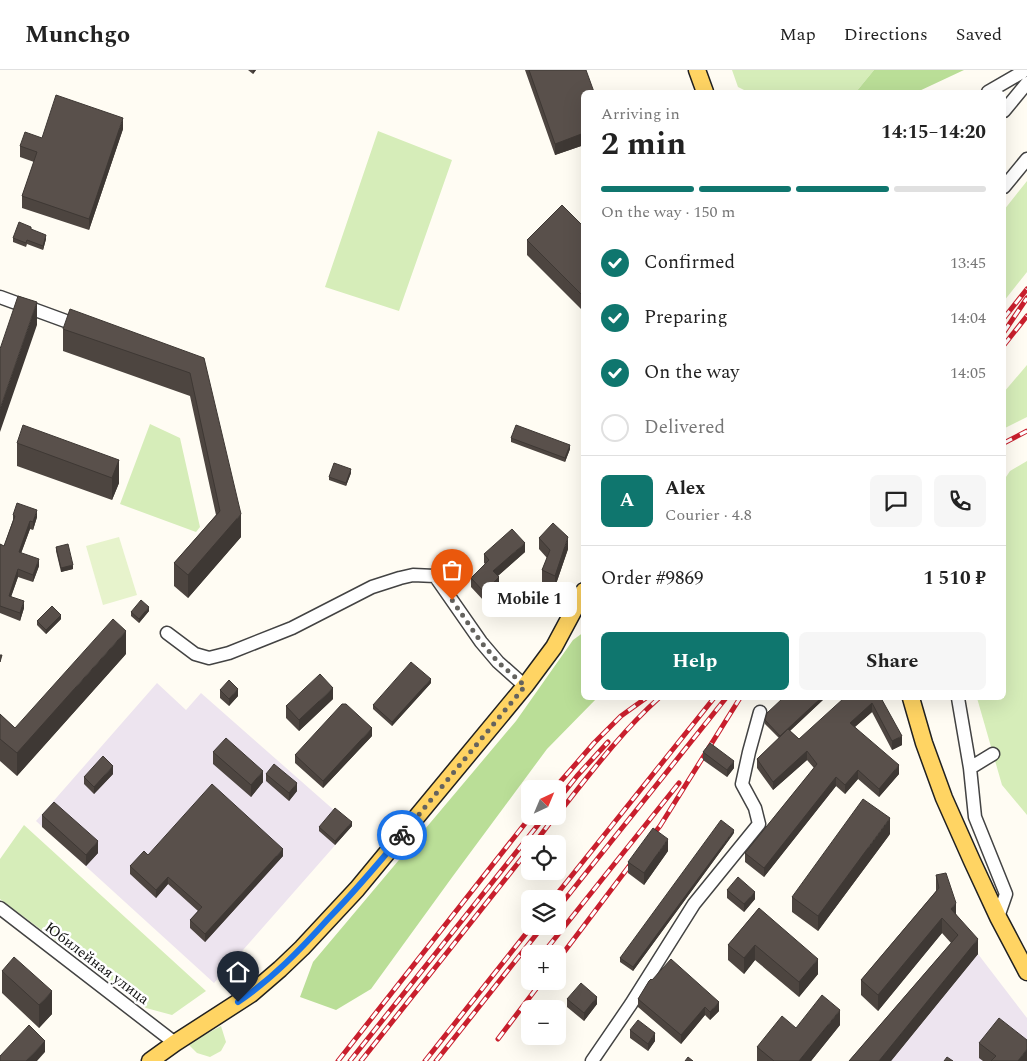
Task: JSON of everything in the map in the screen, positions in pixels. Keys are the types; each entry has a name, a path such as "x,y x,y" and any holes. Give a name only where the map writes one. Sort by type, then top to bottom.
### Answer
{"main road":[{"path":"697,70 704,90"},
{"path":"150,1061 251,994 302,948 363,882 525,686 554,647 581,596"},
{"path":"912,700 924,743 944,798 998,917 1027,972"}],"street":[{"path":"991,90 1026,70"},
{"path":"1006,109 1027,83"},
{"path":"1006,185 1027,159"},
{"path":"0,297 92,331"},
{"path":"167,633 195,654 209,658 229,653 292,628 372,587 400,578 435,576 481,642 498,662 525,686"},
{"path":"958,700 970,768 975,817 1006,894 998,917"},
{"path":"592,1061 631,1004 694,904 759,824 755,808 742,784 760,712"},
{"path":"970,768 993,754"},
{"name":"Юбилейная улица","path":"0,908 175,1043"}],"shaded area":[{"path":"157,683 186,710 201,693 352,826 214,983 36,821"},
{"path":"978,954 1027,1018 1027,1061 891,1061"}],"green space":[{"path":"732,70 874,70 858,90 744,90 738,87"},
{"path":"874,70 964,70 921,90 858,90"},
{"path":"378,131 452,160 399,311 325,287"},
{"path":"1027,181 1027,272 1006,298 1006,207"},
{"path":"1027,365 1027,417 1006,428 1006,390"},
{"path":"150,424 180,438 200,527 196,532 120,504"},
{"path":"1027,461 1027,815 1002,785 978,700 1006,700 1006,477 1010,471"},
{"path":"119,537 137,595 103,605 86,546"},
{"path":"581,634 581,700 595,700 547,749 524,780 521,780 521,784 371,989 336,1010 300,997 313,962 516,721 573,640"},
{"path":"24,825 206,991 172,1015 146,1008 0,899 0,859"},
{"path":"221,1026 226,1042 221,1051 210,1057 197,1053 188,1044"}],"building":[{"path":"529,70 586,70 593,90 581,90 581,134 555,144"},
{"path":"56,95 123,118 89,219 22,196 37,152 20,146 25,132 42,138"},
{"path":"562,205 581,224 581,294 527,240"},
{"path":"19,222 46,235 43,246 27,240 26,243 13,238"},
{"path":"18,296 37,302 0,409 0,349"},
{"path":"70,309 204,358 241,514 188,575 174,563 220,511 190,373 63,329"},
{"path":"23,425 119,460 112,478 17,443"},
{"path":"516,425 570,445 565,458 511,438"},
{"path":"334,463 351,469 346,483 329,477"},
{"path":"17,503 37,510 33,522 30,521 19,552 39,559 33,575 18,569 9,596 24,601 20,613 0,606 0,544 4,546 15,516 13,515"},
{"path":"553,523 568,537 555,576 542,570 550,550 539,538"},
{"path":"512,529 525,543 493,571 499,577 484,592 471,578 489,560 484,554"},
{"path":"68,544 73,565 61,568 56,547"},
{"path":"141,600 149,607 139,619 131,612"},
{"path":"52,606 61,615 46,630 37,621"},
{"path":"113,619 126,631 17,753 0,739 0,714 15,728"},
{"path":"411,662 431,679 392,722 373,705"},
{"path":"320,674 333,688 299,720 286,706"},
{"path":"229,680 238,689 229,699 220,690"},
{"path":"781,700 819,700 780,736 765,720 767,713"},
{"path":"842,700 882,700 902,736 892,741 872,703 850,723 899,765 879,789 858,770 845,785 836,777 764,868 745,853 817,764 807,751 773,782 757,759 788,729 799,739"},
{"path":"342,704 346,704 372,728 323,781 295,755"},
{"path":"226,738 263,771 251,785 213,752"},
{"path":"710,743 734,761 727,770 703,752"},
{"path":"103,756 113,766 94,787 84,777"},
{"path":"274,764 297,783 289,793 266,774"},
{"path":"212,784 283,849 205,934 190,920 202,907 168,877 156,890 130,866 144,851 148,855"},
{"path":"863,799 890,818 818,916 792,897"},
{"path":"54,802 98,841 86,855 42,815"},
{"path":"335,808 352,822 335,841 319,827"},
{"path":"721,820 734,830 633,967 620,958"},
{"path":"653,828 668,839 644,873 628,862"},
{"path":"946,873 956,903 951,909 978,939 879,1061 849,1061 958,935 942,918 878,995 861,980 939,888 936,875"},
{"path":"738,877 755,892 744,904 727,890"},
{"path":"759,908 818,959 799,982 755,945 744,958 728,945"},
{"path":"14,957 52,991 39,1005 2,971"},
{"path":"671,959 719,1002 710,1012 705,1007 681,1035 638,999 649,981"},
{"path":"581,983 597,997 584,1013 567,999"},
{"path":"822,995 840,1010 799,1061 774,1061 757,1047 782,1016 796,1028"},
{"path":"999,1018 1027,1040 1027,1049 1018,1061 991,1061 996,1056 979,1043"},
{"path":"638,1020 655,1033 648,1044 630,1030"},
{"path":"29,1025 45,1041 26,1061 0,1061 0,1056"},
{"path":"688,1057 693,1061 685,1061"},
{"path":"947,1057 953,1061 944,1061"}],"railway":[{"path":"1006,315 1027,289"},
{"path":"1006,329 1027,298"},
{"path":"1006,342 1027,316"},
{"path":"1006,442 1027,431"},
{"path":"562,780 621,716 643,700"},
{"path":"566,804 619,739 657,700"},
{"path":"560,890 712,700"},
{"path":"566,898 724,700"},
{"path":"648,841 660,826 739,700"},
{"path":"566,790 608,742"},
{"path":"550,945 679,783"},
{"path":"338,1061 524,825"},
{"path":"350,1061 538,825"},
{"path":"541,835 548,825"},
{"path":"566,949 636,857"},
{"path":"361,1061 521,859"},
{"path":"425,1061 525,935"},
{"path":"436,1061 536,935"},
{"path":"498,1039 535,990"}],"way so far":[{"path":"402,835 525,686 498,662 481,642 452,600"}],"place":[{"name":"Mobile 1","path":"452,600"}],"route":[{"path":"238,1002 251,994 302,948 402,835"}]}
